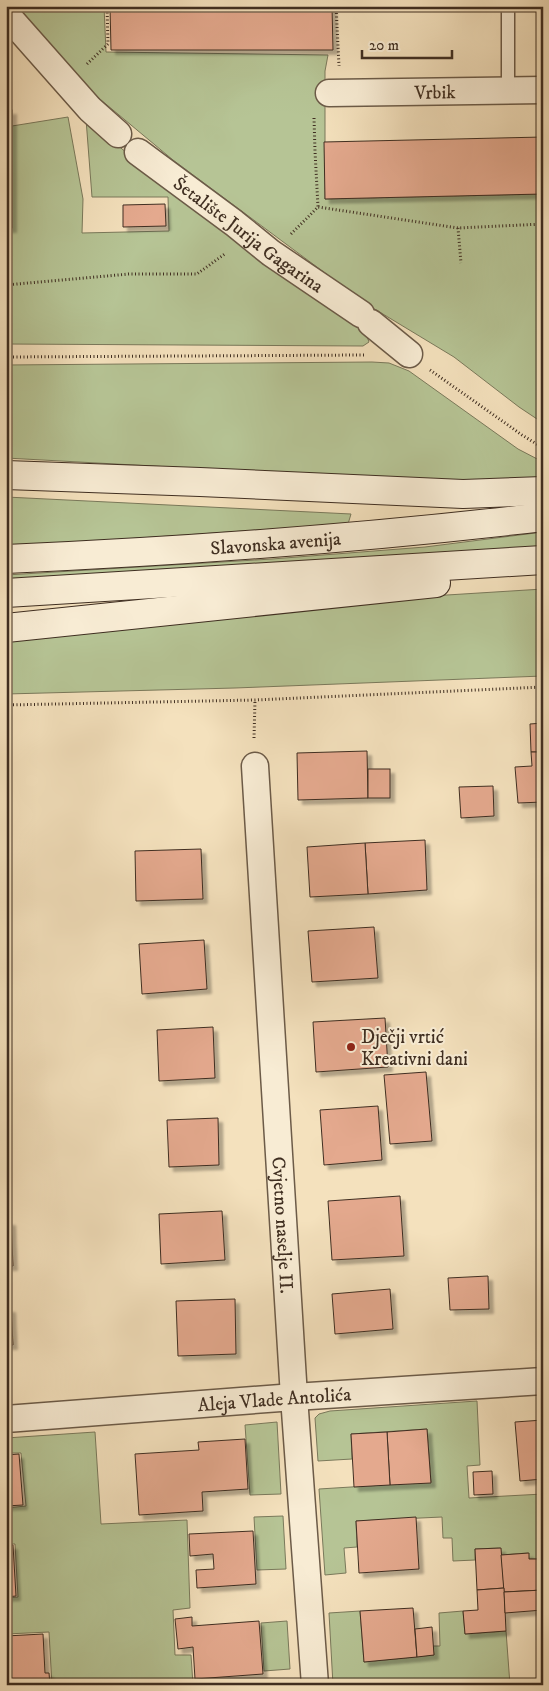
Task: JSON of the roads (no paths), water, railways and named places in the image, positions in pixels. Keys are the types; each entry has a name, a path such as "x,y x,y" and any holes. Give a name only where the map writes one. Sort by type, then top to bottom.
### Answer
{"main road":[{"path":"6,475 463,494 543,491"},
{"name":"Slavonska avenija","path":"6,559 293,542 443,529 543,517"},
{"path":"6,628 435,583 490,573 536,560"},
{"name":"Slavonska avenija","path":"6,593 536,560"}],"street":[{"name":"Šetalište Jurija Gagarina","path":"6,14 90,109 128,143 249,234 271,253 366,319 409,354"},
{"name":"Vrbik","path":"335,94 543,90"},
{"name":"Cvjetno naselje II.","path":"255,766 294,1397 315,1685"},
{"name":"Aleja Vlade Antolića","path":"6,1419 294,1397 543,1381"}],"lane":[{"path":"508,6 508,91"}],"place":[{"name":"Dječji vrtić Kreativni dani","path":"351,1047"}]}
